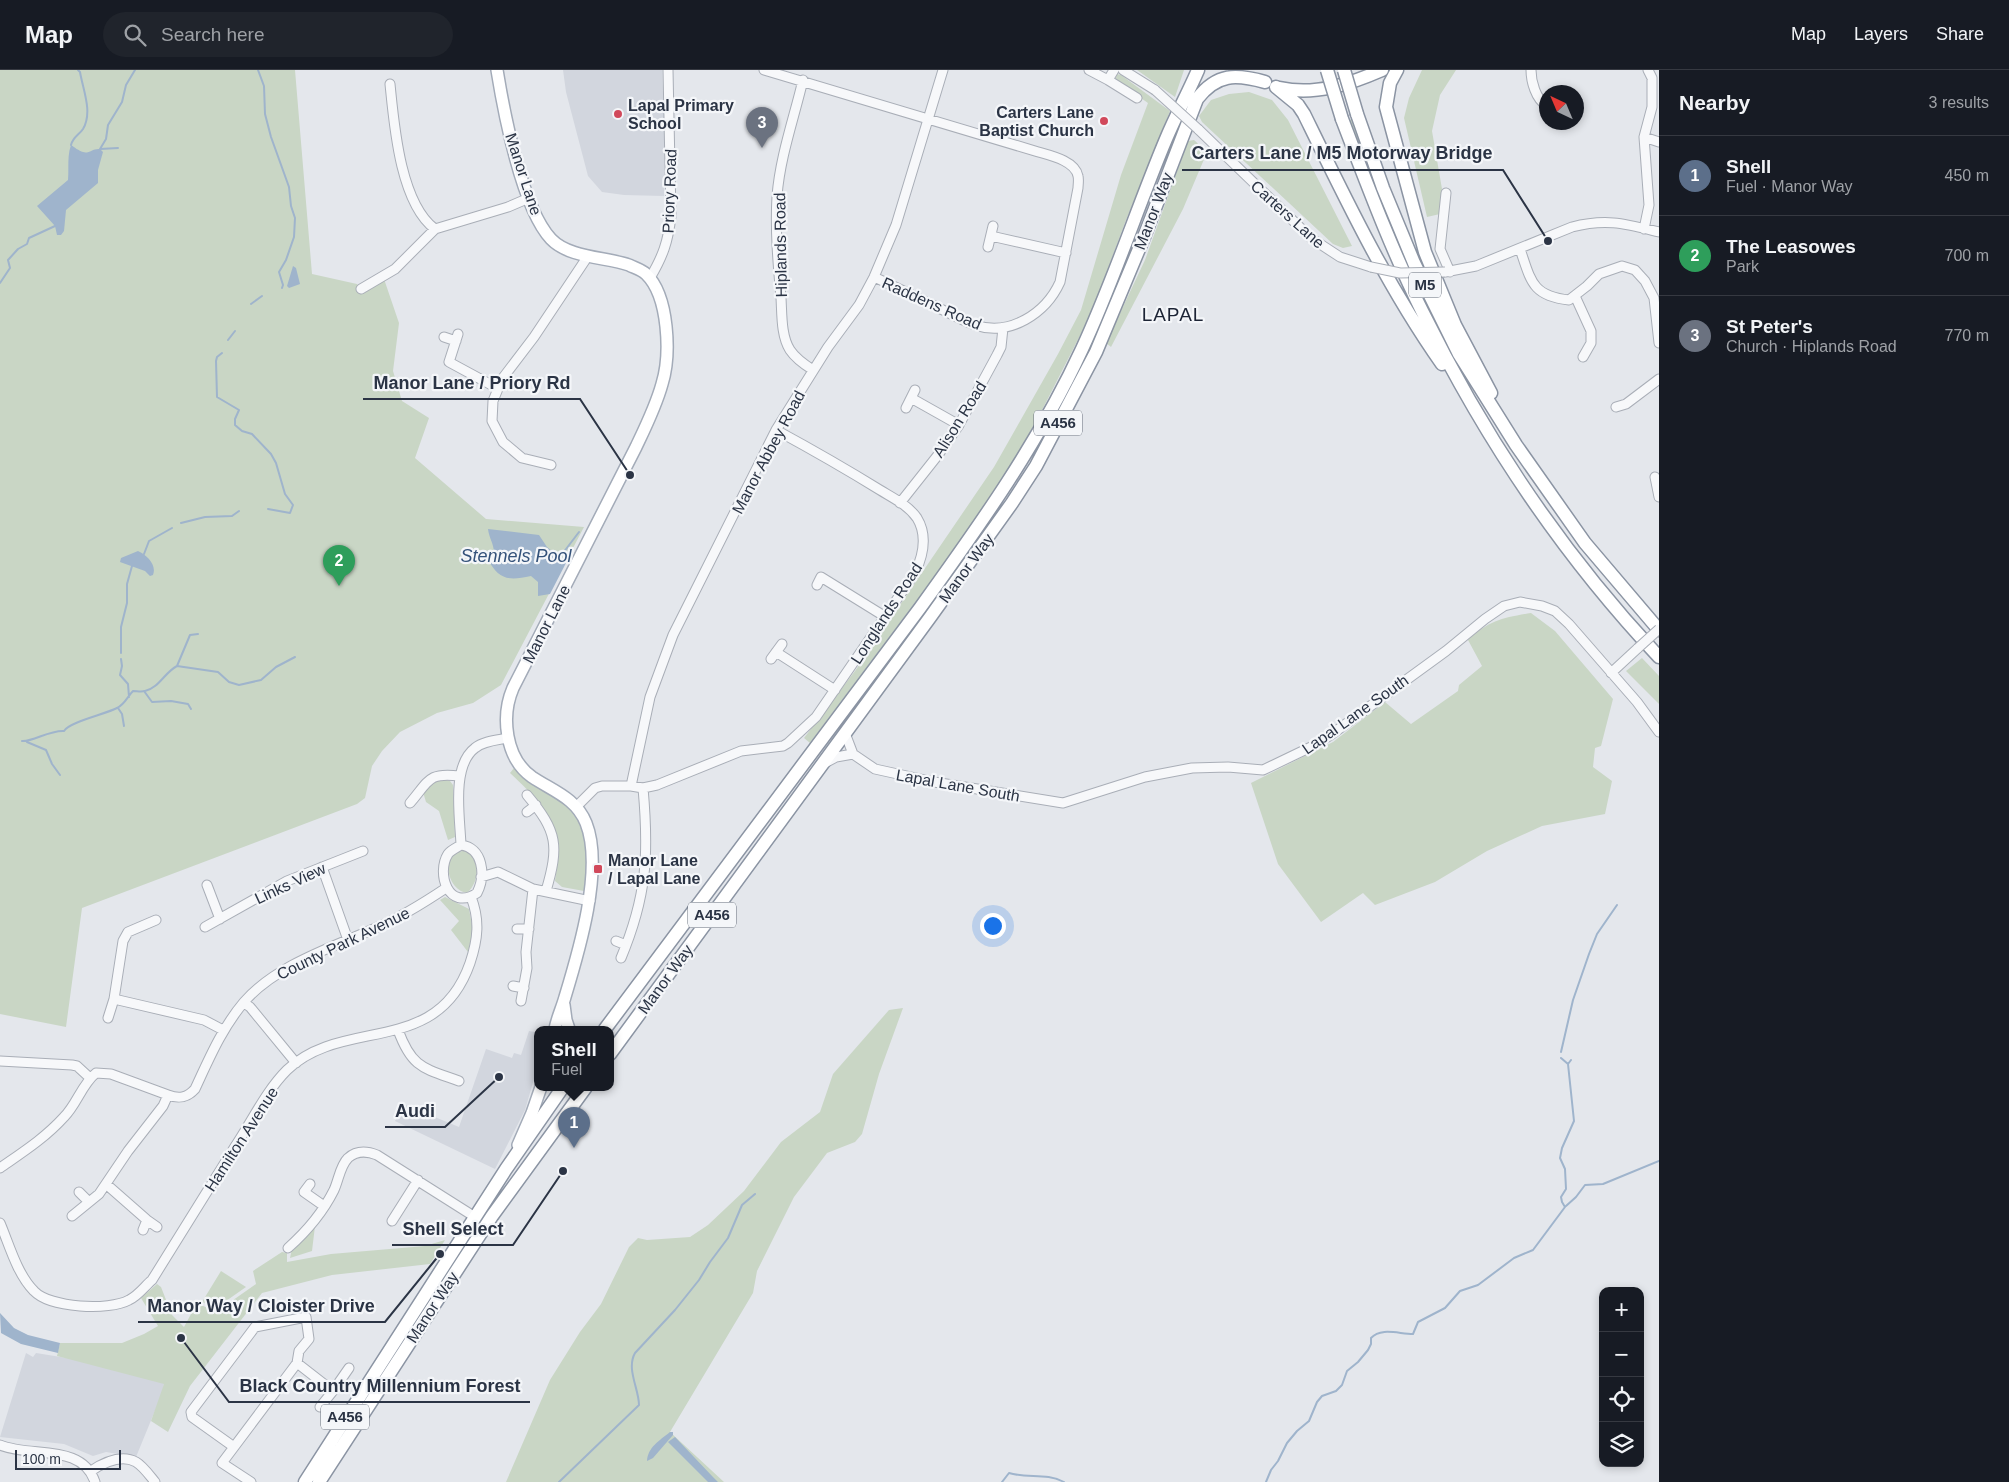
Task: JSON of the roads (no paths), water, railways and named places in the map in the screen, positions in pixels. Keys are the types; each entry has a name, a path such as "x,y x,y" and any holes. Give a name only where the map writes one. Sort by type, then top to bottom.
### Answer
{"highway":[{"path":"1166,138 1190,70"},
{"name":"Manor Way","path":"606,1026 931,593 969,541 1024,458 1073,368 1103,302 1166,138 1198,70"},
{"path":"1249,70 1298,105 1304,114 1366,240 1416,326 1475,411"},
{"name":"M5","path":"1327,70 1342,119 1374,204 1397,258 1422,311 1475,411 1564,544 1659,657"},
{"name":"M5","path":"1344,70 1383,188 1435,309 1463,361 1516,445 1585,543 1659,630"},
{"name":"Manor Way","path":"614,1049 980,549 1036,466 1096,352 1137,254 1197,99 1208,87 1221,79 1233,76 1246,76 1290,90 1316,90 1340,85 1382,70"},
{"path":"1397,70 1390,83 1386,107 1425,252 1455,324 1516,445"},
{"name":"Manor Way","path":"305,1482 506,1169 560,1091"},
{"name":"Manor Way","path":"320,1482 492,1216 583,1091"}],"main road":[{"name":"Manor Lane","path":"497,70 514,148 529,198 540,224 555,243 566,249 628,265 642,271 650,278 663,308 666,344 663,382 654,409 510,693 505,716 508,738 514,754 528,773 568,797 584,818 590,834 592,874 590,901 565,998 565,1026"},
{"path":"506,1169 528,1124 540,1091"}],"street":[{"name":"Priory Road","path":"650,278 663,256 669,236 671,216 668,70"},
{"name":"Raddens Road","path":"764,70 803,80 1061,160 1076,170 1079,177 1078,188 1060,282 1046,303 1016,325 1003,328 976,326 874,277"},
{"name":"Manor Abbey Road","path":"631,786 644,720 667,650 776,430 813,370 859,305 874,277 896,224 942,70"},
{"path":"1089,70 1137,98"},
{"path":"1108,80 1114,70"},
{"name":"Carters Lane","path":"1123,70 1155,90 1311,238 1340,257 1371,267 1400,273 1447,272 1476,266 1572,227 1607,221 1659,232"},
{"path":"1531,70 1531,77 1539,97"},
{"path":"1644,229 1649,204 1644,137 1652,107 1652,78 1648,70"},
{"name":"Hiplands Road","path":"803,80 782,165 777,195 777,244 783,328 787,344 800,361 813,370"},
{"path":"390,84 403,173 417,205 434,229"},
{"path":"1644,137 1659,142"},
{"path":"1446,193 1440,249 1447,272"},
{"path":"361,289 394,269 434,229 508,207 529,198"},
{"path":"988,247 993,226"},
{"path":"991,236 1066,253"},
{"path":"1520,249 1537,289 1551,298 1569,300 1599,274 1622,266 1635,270 1645,281 1654,298 1659,343"},
{"path":"551,465 522,458 503,442 492,421 493,401 497,388 534,337 588,256"},
{"path":"1575,296 1591,331 1591,343 1582,357"},
{"name":"Alison Road","path":"900,502 938,455 959,425 997,355 1003,328"},
{"path":"444,337 457,338 445,371"},
{"path":"449,362 497,388"},
{"path":"1616,407 1626,404 1659,379"},
{"path":"906,408 915,390"},
{"path":"911,398 959,425"},
{"name":"Longlands Road","path":"643,788 657,785 741,751 783,746 816,717 915,573 922,558 923,535 918,519 900,502 817,452 776,430"},
{"path":"1657,483 1659,497"},
{"path":"821,578 884,616"},
{"name":"Lapal Lane South","path":"853,754 875,769 895,774 1063,803 1144,777 1192,768 1228,767 1263,770 1319,742 1446,651 1485,619 1504,606 1520,602 1542,606 1555,611 1637,702 1659,732"},
{"path":"1611,673 1659,630"},
{"path":"776,652 835,690"},
{"path":"823,764 836,758 853,754 845,733"},
{"path":"461,845 459,776 462,764 475,748 483,744 508,738"},
{"path":"410,803 432,778 443,774 459,776"},
{"path":"576,807 596,788 602,786 643,788 647,826 644,886 635,923 621,958"},
{"path":"528,795 546,818 554,844 554,853 546,891"},
{"path":"527,812 536,805"},
{"path":"461,845 469,846 477,853 480,859 481,877 478,893 463,899 456,897 446,888 444,877 448,855 453,849 461,845"},
{"name":"Links View","path":"206,927 287,881 363,851"},
{"path":"322,867 348,940"},
{"path":"481,877 498,872 533,889 590,901"},
{"path":"207,885 220,919"},
{"name":"County Park Avenue","path":"168,1095 177,1098 189,1096 195,1089 223,1030 244,1003 263,984 284,970 414,909 446,888"},
{"path":"521,1001 524,988 533,889"},
{"name":"Hamilton Avenue","path":"0,1223 20,1269 30,1286 35,1293 45,1299 64,1304 112,1306 130,1300 152,1280 280,1078 296,1063 323,1049 418,1024 429,1017 445,1002 462,981 476,945 477,911 471,897"},
{"path":"108,1018 114,999 123,941 128,932 156,920"},
{"path":"517,929 529,929"},
{"path":"616,941 626,945"},
{"path":"513,986 524,988"},
{"path":"114,999 204,1020 223,1030"},
{"path":"244,1003 250,1007 296,1063"},
{"path":"398,1030 405,1050 419,1066 458,1081"},
{"path":"0,1061 72,1065 77,1066 90,1078"},
{"path":"0,1168 42,1139 65,1116 90,1078 96,1073 111,1074 168,1095 163,1106 128,1150 99,1194 72,1216"},
{"path":"288,1248 304,1234 334,1189 343,1164 350,1156 357,1152 364,1151 377,1154 475,1217"},
{"path":"392,1221 394,1209 418,1180"},
{"path":"106,1184 157,1227"},
{"path":"310,1184 300,1193 324,1206"},
{"path":"79,1192 89,1202"},
{"path":"142,1230 147,1220"},
{"path":"234,1447 192,1417 191,1412 255,1327 306,1318 309,1339 299,1351 298,1363 222,1463 251,1482"},
{"path":"298,1363 333,1391"},
{"path":"320,1407 349,1368"},
{"path":"0,1445 32,1453 70,1456 83,1463 91,1471 95,1482"},
{"path":"91,1471 112,1460 125,1460 136,1462 155,1482"}],"water":[{"path":"71,145 83,152 100,149 103,152 98,170 98,183 66,210 64,231 61,235 57,235 55,226 37,206 68,180"},
{"path":"293,266 296,268 300,284 289,288 287,286"},
{"name":"Stennels Pool","path":"488,529 539,535 547,547 566,563 550,594 538,596 538,582 531,576 510,578 500,575 496,571 487,558 494,553"},
{"path":"138,551 145,555 152,564 154,568 153,575 150,576 145,571 120,562 121,558"},
{"path":"0,1313 14,1328 28,1335 60,1343 58,1353 21,1344 1,1333"},
{"path":"670,1432 673,1432 673,1435 653,1458 647,1461 652,1448"},
{"path":"675,1437 718,1482 708,1482 668,1442"}],"waterway":[{"path":"71,145 83,129 87,115 85,93 78,70"},
{"path":"100,149 106,139 108,125 122,102 126,85 135,70"},
{"path":"258,70 264,86 265,114 289,187 291,206 295,218 294,237 286,260 279,272 283,285 282,288"},
{"path":"100,149 118,148"},
{"path":"0,283 10,268 8,260 18,249 27,244 29,238 55,226"},
{"path":"251,304 262,296"},
{"path":"228,340 235,331"},
{"path":"222,353 217,357 216,361 217,397 239,410 235,419 235,425 242,431 252,434 271,454 276,463 285,494 293,505 290,513 268,509"},
{"path":"181,523 205,517 232,516 239,511"},
{"path":"144,554 149,541 172,528"},
{"path":"560,557 579,532"},
{"path":"121,653 121,627 127,603 127,584 132,566"},
{"path":"177,666 190,635 198,634"},
{"path":"22,741 31,740 53,732 64,731 73,724 117,708 133,691 144,691 154,687 177,666 218,672 229,682 239,685 261,680 276,667 295,657"},
{"path":"121,659 120,675 128,684 129,697"},
{"path":"144,691 152,702 171,701 188,704 191,709"},
{"path":"118,708 122,714 124,726"},
{"path":"27,742 46,750 52,764 60,775"},
{"path":"1561,1052 1573,1000 1589,954 1597,934 1617,905"},
{"path":"1561,1058 1568,1064"},
{"path":"1266,1482 1287,1443 1309,1421 1317,1402 1322,1396 1336,1391 1342,1385 1347,1371 1368,1350 1371,1338 1385,1332 1413,1334 1418,1322 1445,1308 1460,1291 1478,1285 1514,1258 1533,1250 1565,1207 1561,1197 1566,1189 1565,1169 1560,1158 1562,1148 1574,1121 1568,1064 1571,1060"},
{"path":"1566,1206 1585,1185 1603,1184 1659,1161"},
{"path":"559,1482 639,1405 632,1372 635,1353 675,1310 699,1280 728,1238 742,1205 755,1194"},
{"path":"1002,1482 1009,1473 1023,1476 1044,1476 1064,1482"}],"place":[{"name":"Lapal Primary School","path":"618,114"},
{"name":"Carters Lane Baptist Church","path":"1104,121"},
{"name":"St Peter's","path":"762,148"},
{"name":"Carters Lane / M5 Motorway Bridge","path":"1548,241"},
{"name":"Manor Lane / Priory Rd","path":"630,475"},
{"name":"The Leasowes","path":"339,586"},
{"name":"Manor Lane / Lapal Lane","path":"598,869"},
{"name":"Audi","path":"499,1077"},
{"name":"Shell","path":"574,1148"},
{"name":"Shell Select","path":"563,1171"},
{"name":"Manor Way / Cloister Drive","path":"440,1254"},
{"name":"Black Country Millennium Forest","path":"181,1338"}],"district":[{"name":"LAPAL","path":"1173,314"}]}
